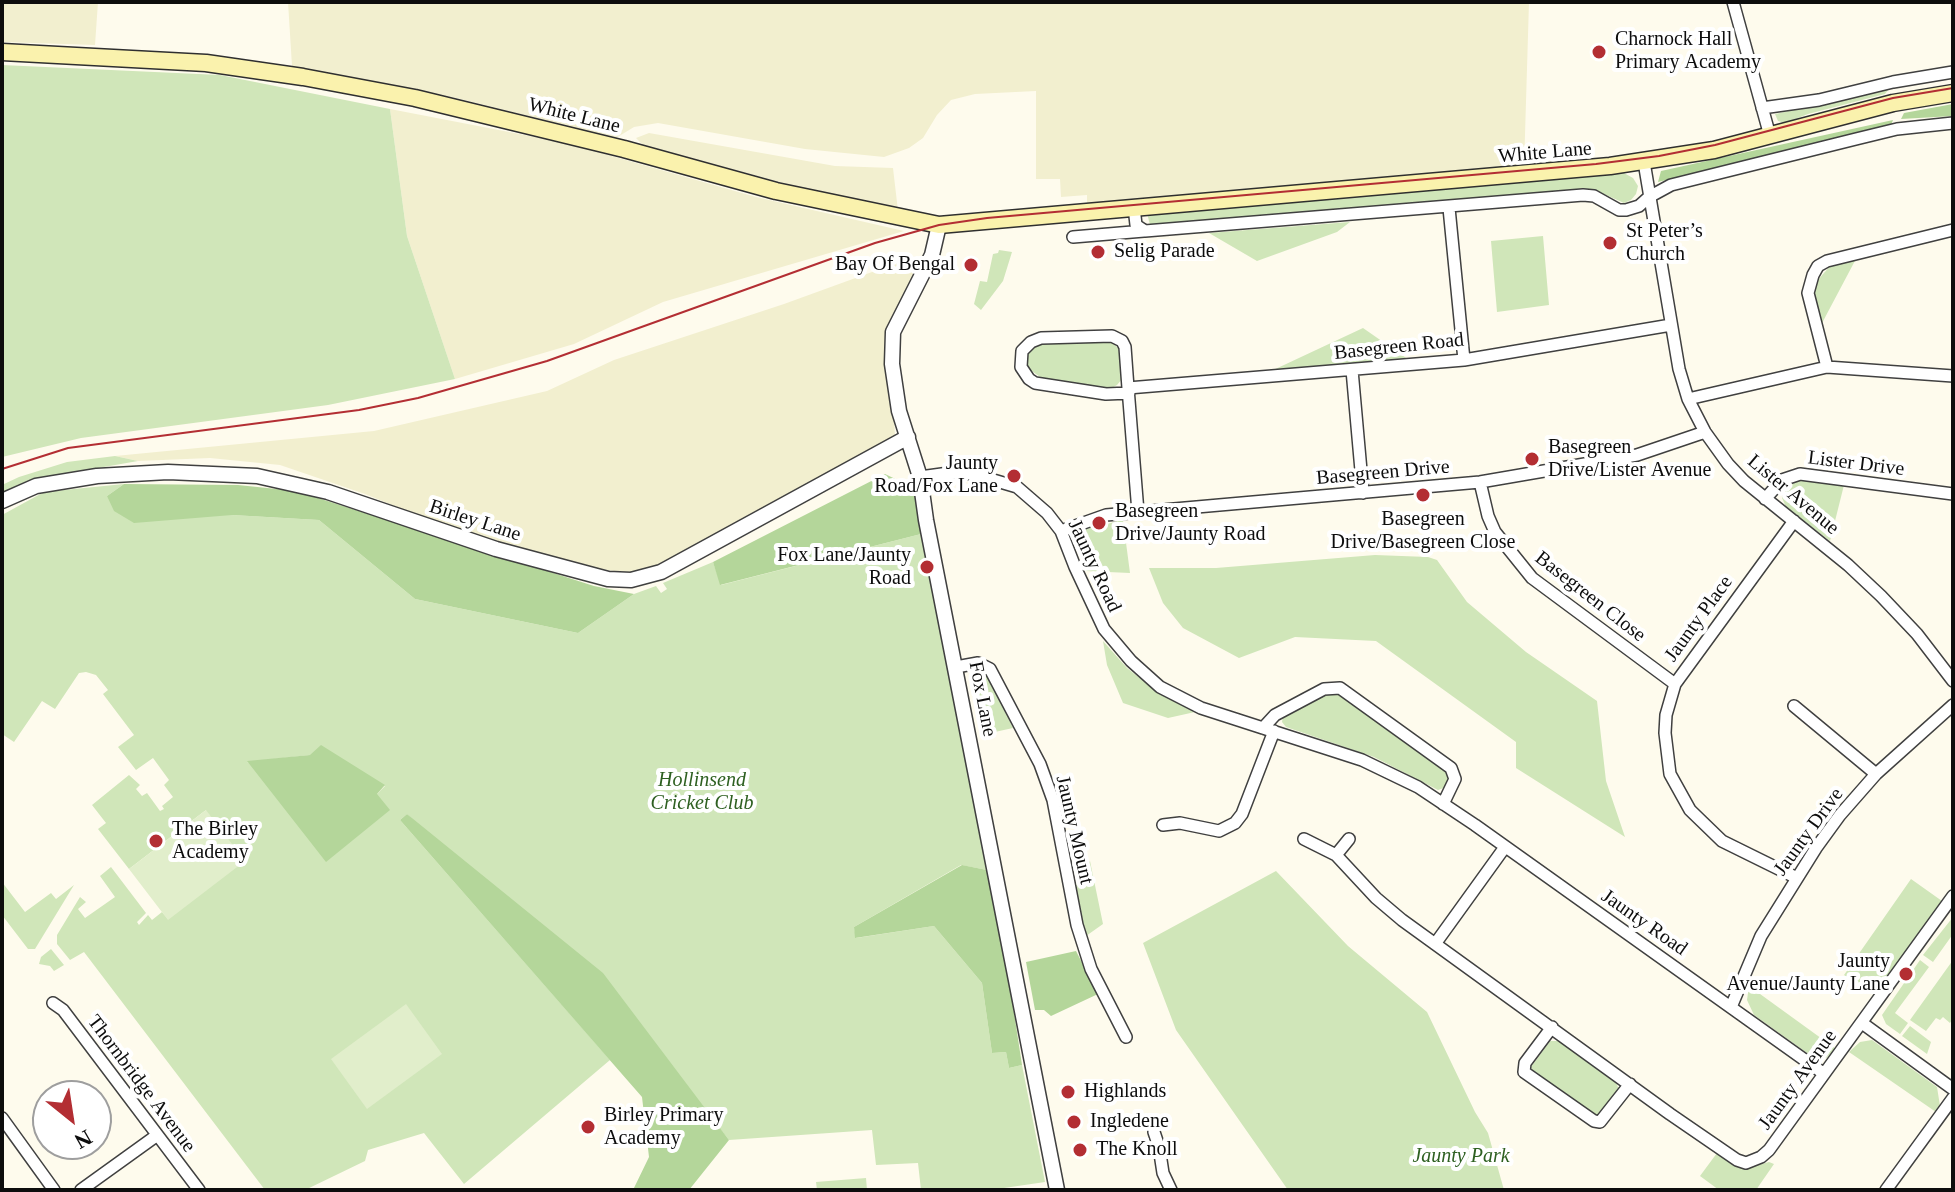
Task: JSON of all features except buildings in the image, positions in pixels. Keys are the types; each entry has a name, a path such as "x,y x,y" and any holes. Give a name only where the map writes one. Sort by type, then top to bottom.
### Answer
{"main road":[{"name":"White Lane","path":"2,52 206,63 303,77 415,98 624,149 776,191 939,225 1644,162 1714,150 1893,103 1953,93"}],"street":[{"path":"1733,2 1770,136"},
{"path":"1762,108 1819,100 1893,82 1953,72"},
{"path":"1073,237 1583,195 1594,196 1619,210 1626,210 1639,206 1671,185 1897,129 1953,123"},
{"name":"Lister Avenue","path":"1644,162 1679,369 1688,399 1705,432 1728,464 1765,499 1848,565 1881,596 1953,681"},
{"path":"1134,207 1136,225 1145,231"},
{"path":"1449,208 1464,360"},
{"name":"Fox Lane","path":"939,225 932,255 893,332 892,364 899,411 920,477 1057,1190"},
{"path":"1827,367 1808,293 1818,266 1827,261 1953,230"},
{"name":"Basegreen Road","path":"1138,512 1129,391 1125,347 1117,338 1041,338 1031,342 1022,351 1021,367 1029,379 1035,383 1106,394 1129,391 1464,360 1671,325"},
{"path":"1688,399 1827,367 1953,376"},
{"path":"1352,370 1363,493"},
{"name":"Basegreen Drive","path":"1061,531 1106,515 1480,482 1626,457 1705,432"},
{"name":"Birley Lane","path":"2,501 36,486 97,476 168,472 245,474 328,492 496,549 588,575 631,580 661,572 908,437"},
{"name":"Jaunty Road","path":"920,477 973,474 1006,483 1034,500 1061,531 1093,610 1104,629 1131,661 1160,687 1190,704 1390,772 1505,847 1823,1073"},
{"name":"Lister Drive","path":"1765,499 1782,480 1800,474 1953,494"},
{"name":"Basegreen Close","path":"1480,482 1495,532 1518,564 1541,585 1675,684"},
{"name":"Jaunty Place","path":"1794,521 1675,684 1666,715 1665,733 1670,774 1690,810 1722,841 1797,878"},
{"path":"1941,664 1953,655"},
{"name":"Jaunty Mount","path":"956,667 978,663 990,669 1040,764 1053,800 1077,925 1086,955 1126,1037"},
{"path":"1163,825 1180,823 1219,831 1235,823 1242,814 1275,715 1333,686 1451,768 1455,779 1443,804"},
{"name":"Jaunty Drive","path":"1731,1007 1761,936 1840,815 1876,774 1953,705"},
{"path":"1794,706 1876,774"},
{"name":"Jaunty Avenue","path":"1304,839 1336,855 1388,909 1435,944 1721,1149 1746,1163 1769,1150 1953,896"},
{"path":"1336,855 1349,839"},
{"path":"1435,944 1505,847"},
{"name":"Thornbridge Avenue","path":"53,1003 63,1010 199,1190"},
{"path":"1862,1023 1953,1089"},
{"path":"1552,1027 1525,1063 1524,1072 1594,1121 1600,1122 1630,1084"},
{"path":"1886,1190 1953,1098"},
{"path":"2,1118 54,1190"},
{"path":"1154,1132 1163,1173 1171,1190"},
{"path":"81,1190 156,1136"}],"shaded area":[{"path":"2,2 98,2 95,45 2,42"},
{"path":"288,2 1529,2 1524,168 1087,206 1087,195 1061,197 1060,179 1036,179 1036,91 975,94 951,100 923,138 909,148 884,157 805,149 658,123 634,127 616,138 456,98 292,66"},
{"path":"390,109 566,143 756,197 904,231 663,302 574,344 455,379 407,236"},
{"path":"649,133 835,166 893,168 898,211 643,145 636,138"},
{"path":"916,256 923,261 889,336 895,436 887,445 653,570 633,574 588,567 444,526 365,494 280,465 210,458 138,461 115,456 374,431 547,391 614,360 784,304"}],"green space":[{"path":"2,65 220,75 390,109 407,236 455,379 328,405 81,438 2,457"},
{"path":"1889,89 1885,94 1785,123 1778,121 1775,114"},
{"path":"1953,104 1953,116 1901,119 1904,113"},
{"path":"1893,120 1891,125 1658,182 1661,171"},
{"path":"1624,173 1633,178 1638,186 1636,194 1624,203 1595,190 1150,225 1147,213"},
{"path":"1350,222 1337,232 1257,261 1209,233"},
{"path":"1543,236 1549,305 1497,312 1491,241"},
{"path":"999,250 1012,252 1003,281 981,310 974,304 980,281 987,282 993,254"},
{"path":"1857,257 1821,325 1814,289 1817,281 1831,265"},
{"path":"1363,328 1409,360 1269,372"},
{"path":"1111,341 1119,349 1122,379 1110,389 1043,379 1029,369 1026,360 1027,351 1041,343"},
{"path":"115,456 138,461 32,482 2,495 2,485 19,477 67,462"},
{"path":"885,474 916,489 925,533 720,585 713,562"},
{"path":"1801,479 1844,485 1830,541 1786,507 1782,498 1784,488 1790,482"},
{"name":"Hollinsend Cricket Club","path":"124,484 107,496 232,515 319,520 415,599 578,633 634,594 656,586 661,593 667,589 663,583 713,562 721,585 925,533 987,870 961,865 854,927 856,938 934,926 982,983 992,1053 1006,1052 1009,1068 1022,1065 1045,1182 1004,1190 921,1190 918,1163 876,1165 872,1130 729,1140 664,1058 407,814 400,820 610,1060 464,1184 424,1133 368,1150 365,1161 305,1190 265,1190 84,952 70,960 57,944 57,935 80,897 86,902 78,909 85,918 115,897 100,876 111,867 146,913 137,922 139,925 148,915 152,920 162,912 168,919 206,810 129,869 98,829 106,823 92,805 129,775 140,785 136,789 142,796 147,793 160,811 173,797 164,785 169,780 153,758 136,770 118,747 134,735 103,694 108,690 96,675 79,673 55,709 42,701 14,742 2,734 2,515 44,492","holes":["310,755 385,786 377,794 247,762"]},
{"path":"124,484 238,485 296,491 594,586 634,594 578,633 415,599 319,520 232,515 134,523 114,511 107,496"},
{"path":"1123,520 1130,573 1086,571 1075,544 1078,534"},
{"path":"1375,555 1437,560 1467,602 1526,652 1597,701 1606,781 1625,837 1516,768 1516,742 1376,641 1295,637 1239,658 1183,628 1163,603 1149,568 1216,568"},
{"path":"1103,641 1127,668 1156,691 1195,712 1168,718 1123,703 1107,665"},
{"path":"974,674 987,675 1013,728 981,735 970,680"},
{"path":"1330,693 1339,693 1447,772 1450,776 1446,787 1438,790 1374,757 1286,727 1282,722 1283,716"},
{"path":"321,745 385,785 377,794 390,810 326,862 247,761 310,755"},
{"path":"206,810 245,861 168,920 129,869"},
{"path":"407,814 603,973 729,1140 689,1190 633,1190 649,1157 642,1097 400,820"},
{"path":"1090,861 1103,924 1086,936 1076,887 1078,878"},
{"path":"962,865 987,870 1007,967 1022,1065 1009,1068 1006,1052 992,1053 982,983 934,926 855,938 854,927"},
{"name":"Jaunty Park","path":"1276,871 1348,946 1427,1012 1488,1133 1504,1190 1288,1190 1176,1030 1143,943"},
{"path":"1911,879 1942,901 1874,995 1844,975"},
{"path":"2,882 25,912 51,893 56,899 74,885 35,949 28,949 2,915"},
{"path":"1953,917 1953,934 1933,962 1923,955"},
{"path":"51,949 64,965 54,971 50,966 39,964 41,957"},
{"path":"1076,951 1098,994 1051,1016 1044,1010 1035,1010 1026,962"},
{"path":"1920,960 1929,967 1895,1013 1908,1023 1900,1034 1886,1024 1882,1015"},
{"path":"1953,960 1953,1018 1950,1023 1943,1017 1940,1020 1936,1018 1926,1031 1910,1020"},
{"path":"1749,986 1836,1049 1826,1058 1814,1058 1754,1015 1747,1000"},
{"path":"406,1004 442,1054 367,1109 331,1059"},
{"path":"1910,1026 1931,1042 1927,1054 1902,1036"},
{"path":"1872,1040 1937,1087 1940,1106 1936,1112 1849,1052 1860,1042"},
{"path":"1550,1041 1562,1041 1616,1082 1619,1090 1599,1115 1594,1116 1534,1074 1531,1067"},
{"path":"1717,1153 1744,1169 1769,1162 1774,1164 1756,1190 1719,1190 1700,1176"},
{"path":"866,1178 867,1190 817,1190 816,1182"}],"tram line":[{"path":"2,469 68,448 359,410 418,398 547,361 875,243 939,225 1659,156 1715,145 1893,98 1953,88"}],"place":[{"name":"Charnock Hall Primary Academy","path":"1599,52"},
{"name":"St Peter’s Church","path":"1610,243"},
{"name":"Selig Parade","path":"1098,252"},
{"name":"Bay Of Bengal","path":"971,265"},
{"name":"Basegreen Drive/Lister Avenue","path":"1532,459"},
{"name":"Jaunty Road/Fox Lane","path":"1014,476"},
{"name":"Basegreen Drive/Basegreen Close","path":"1423,495"},
{"name":"Basegreen Drive/Jaunty Road","path":"1099,523"},
{"name":"Fox Lane/Jaunty Road","path":"927,567"},
{"name":"The Birley Academy","path":"156,841"},
{"name":"Jaunty Avenue/Jaunty Lane","path":"1906,974"},
{"name":"Highlands","path":"1068,1092"},
{"name":"Ingledene","path":"1074,1122"},
{"name":"Birley Primary Academy","path":"588,1127"},
{"name":"The Knoll","path":"1080,1150"}]}
